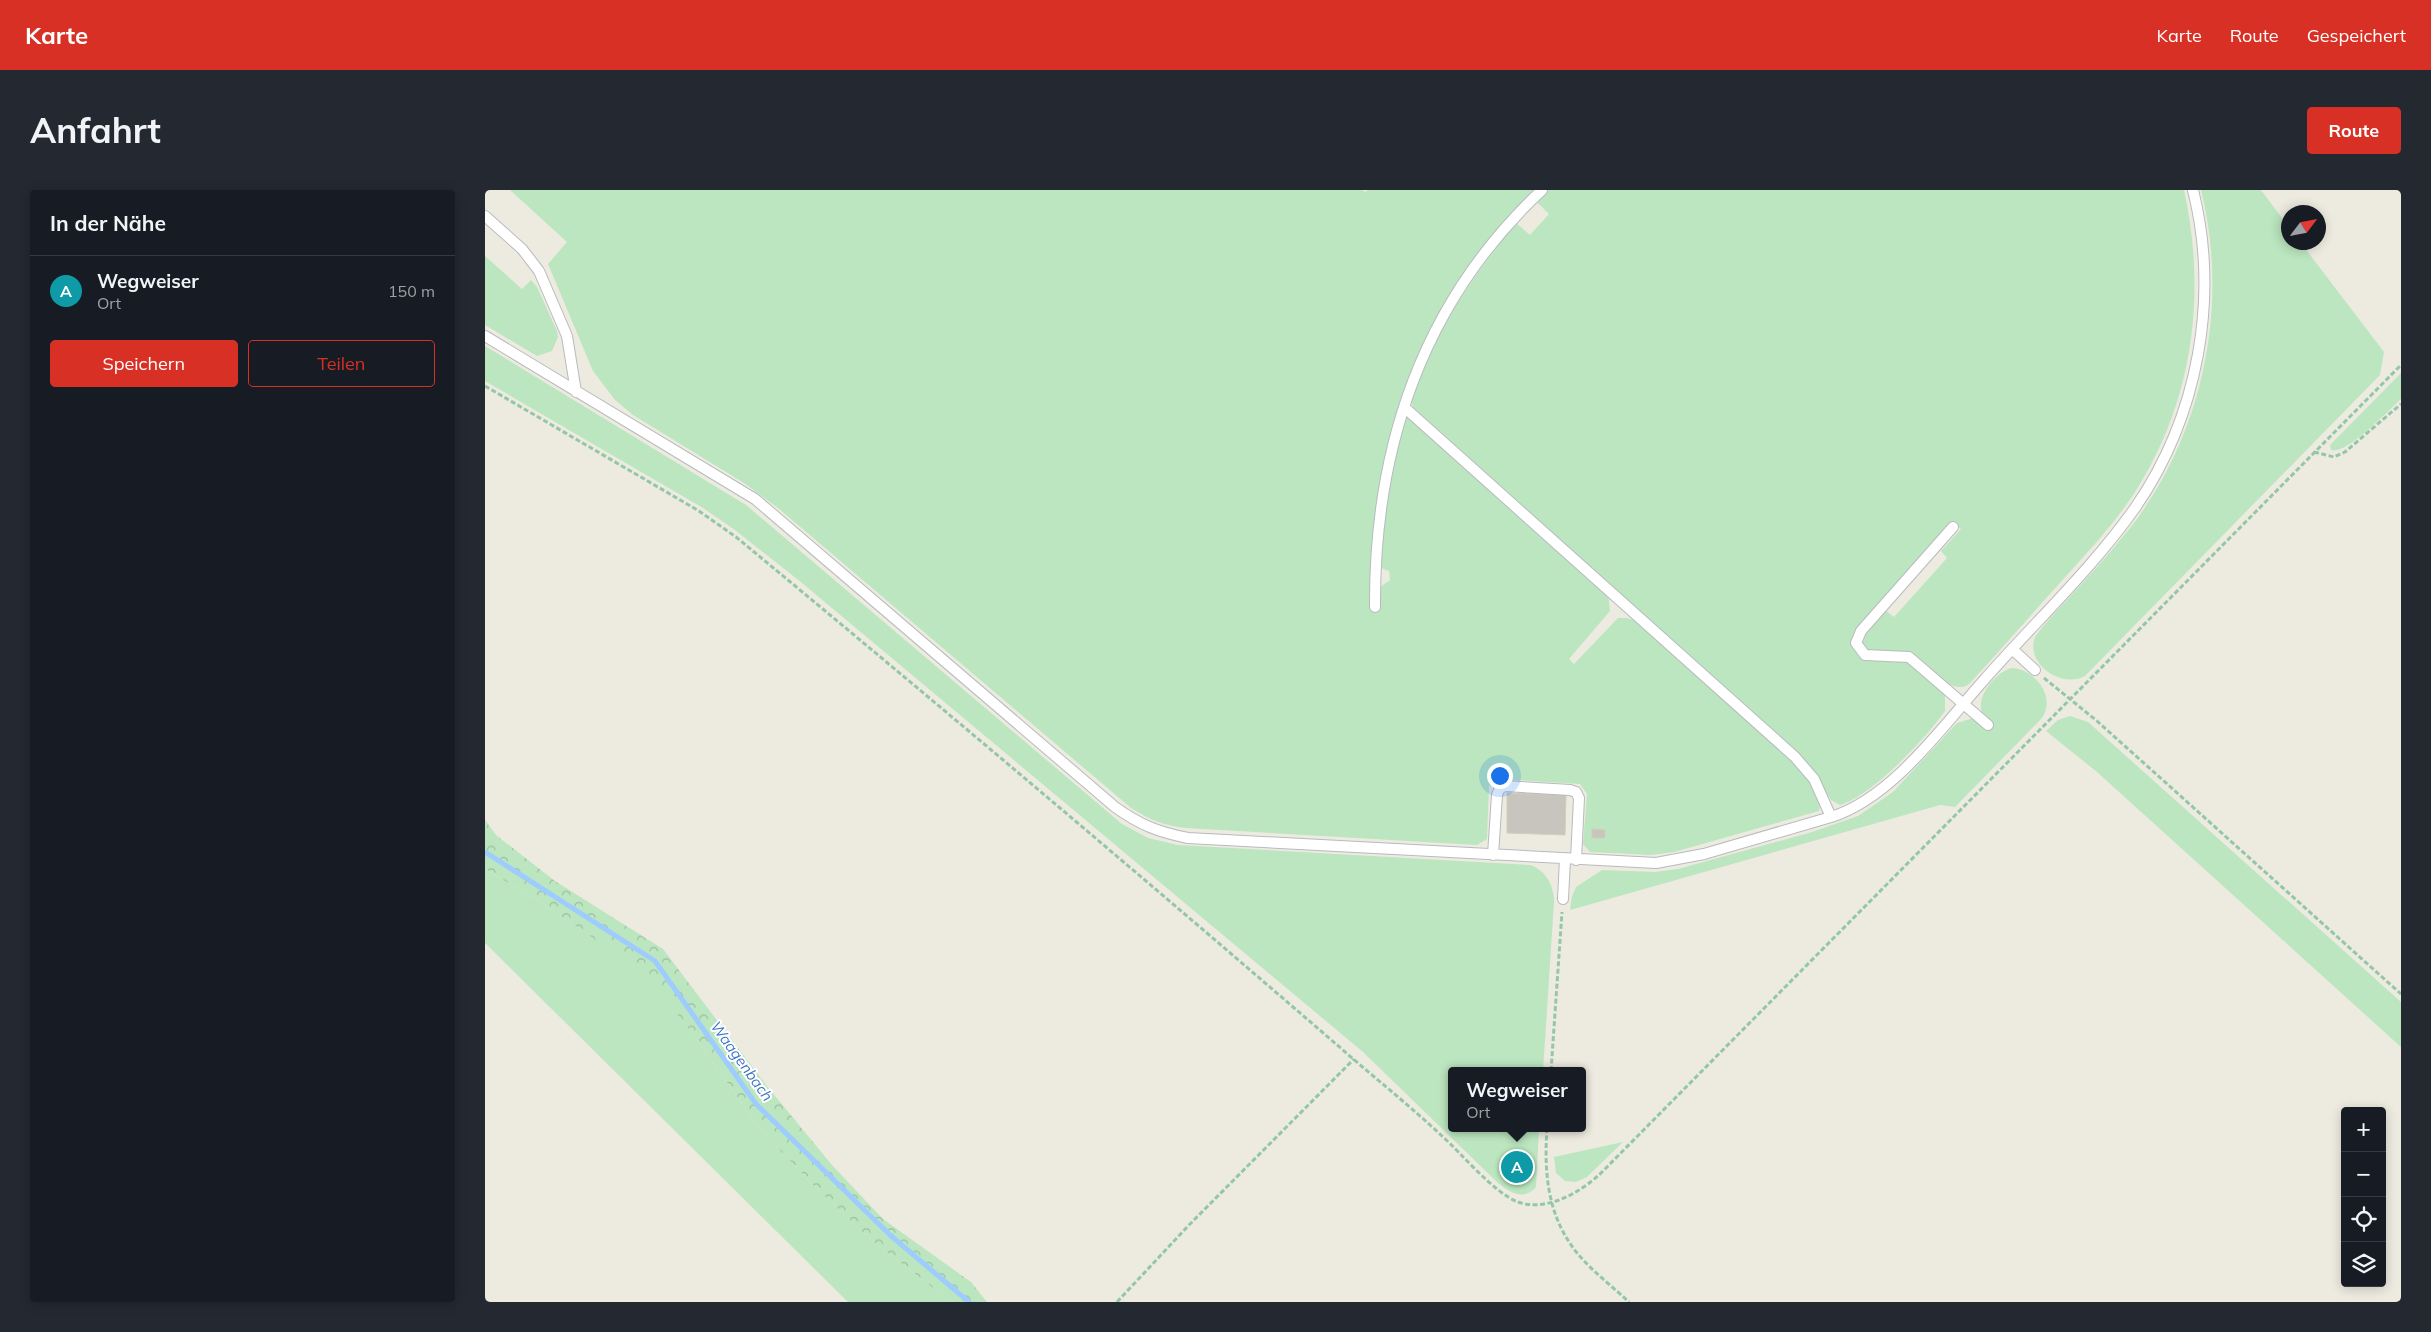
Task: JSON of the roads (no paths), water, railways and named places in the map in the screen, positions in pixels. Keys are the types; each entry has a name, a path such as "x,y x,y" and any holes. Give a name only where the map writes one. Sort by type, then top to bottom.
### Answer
{"lane":[{"path":"1375,607 1376,544 1380,510 1389,457 1404,407 1428,348 1458,294 1497,239 1542,190"},
{"path":"485,336 755,499 1115,807 1137,823 1163,833 1188,838 1576,860 1665,863 1831,817 1854,808 1882,791 1963,704 2125,521 2150,483 2177,428 2197,357 2203,308 2202,240 2193,190"},
{"path":"485,216 522,249 539,271 567,336 576,392"},
{"path":"1404,407 1453,448 1801,762 1817,785 1831,817"},
{"path":"1953,527 1861,631 1856,641 1858,649 1865,656 1909,657 1988,725"},
{"path":"2012,649 2035,670"},
{"path":"1493,855 1497,795 1500,788 1505,786 1543,788 1573,790 1577,794 1576,860"},
{"path":"1563,899 1565,859"}],"waterway":[{"name":"Waagenbach","path":"485,852 655,961 756,1104 890,1235 969,1302"}],"place":[{"name":"Wegweiser","path":"1517,1167"}]}
